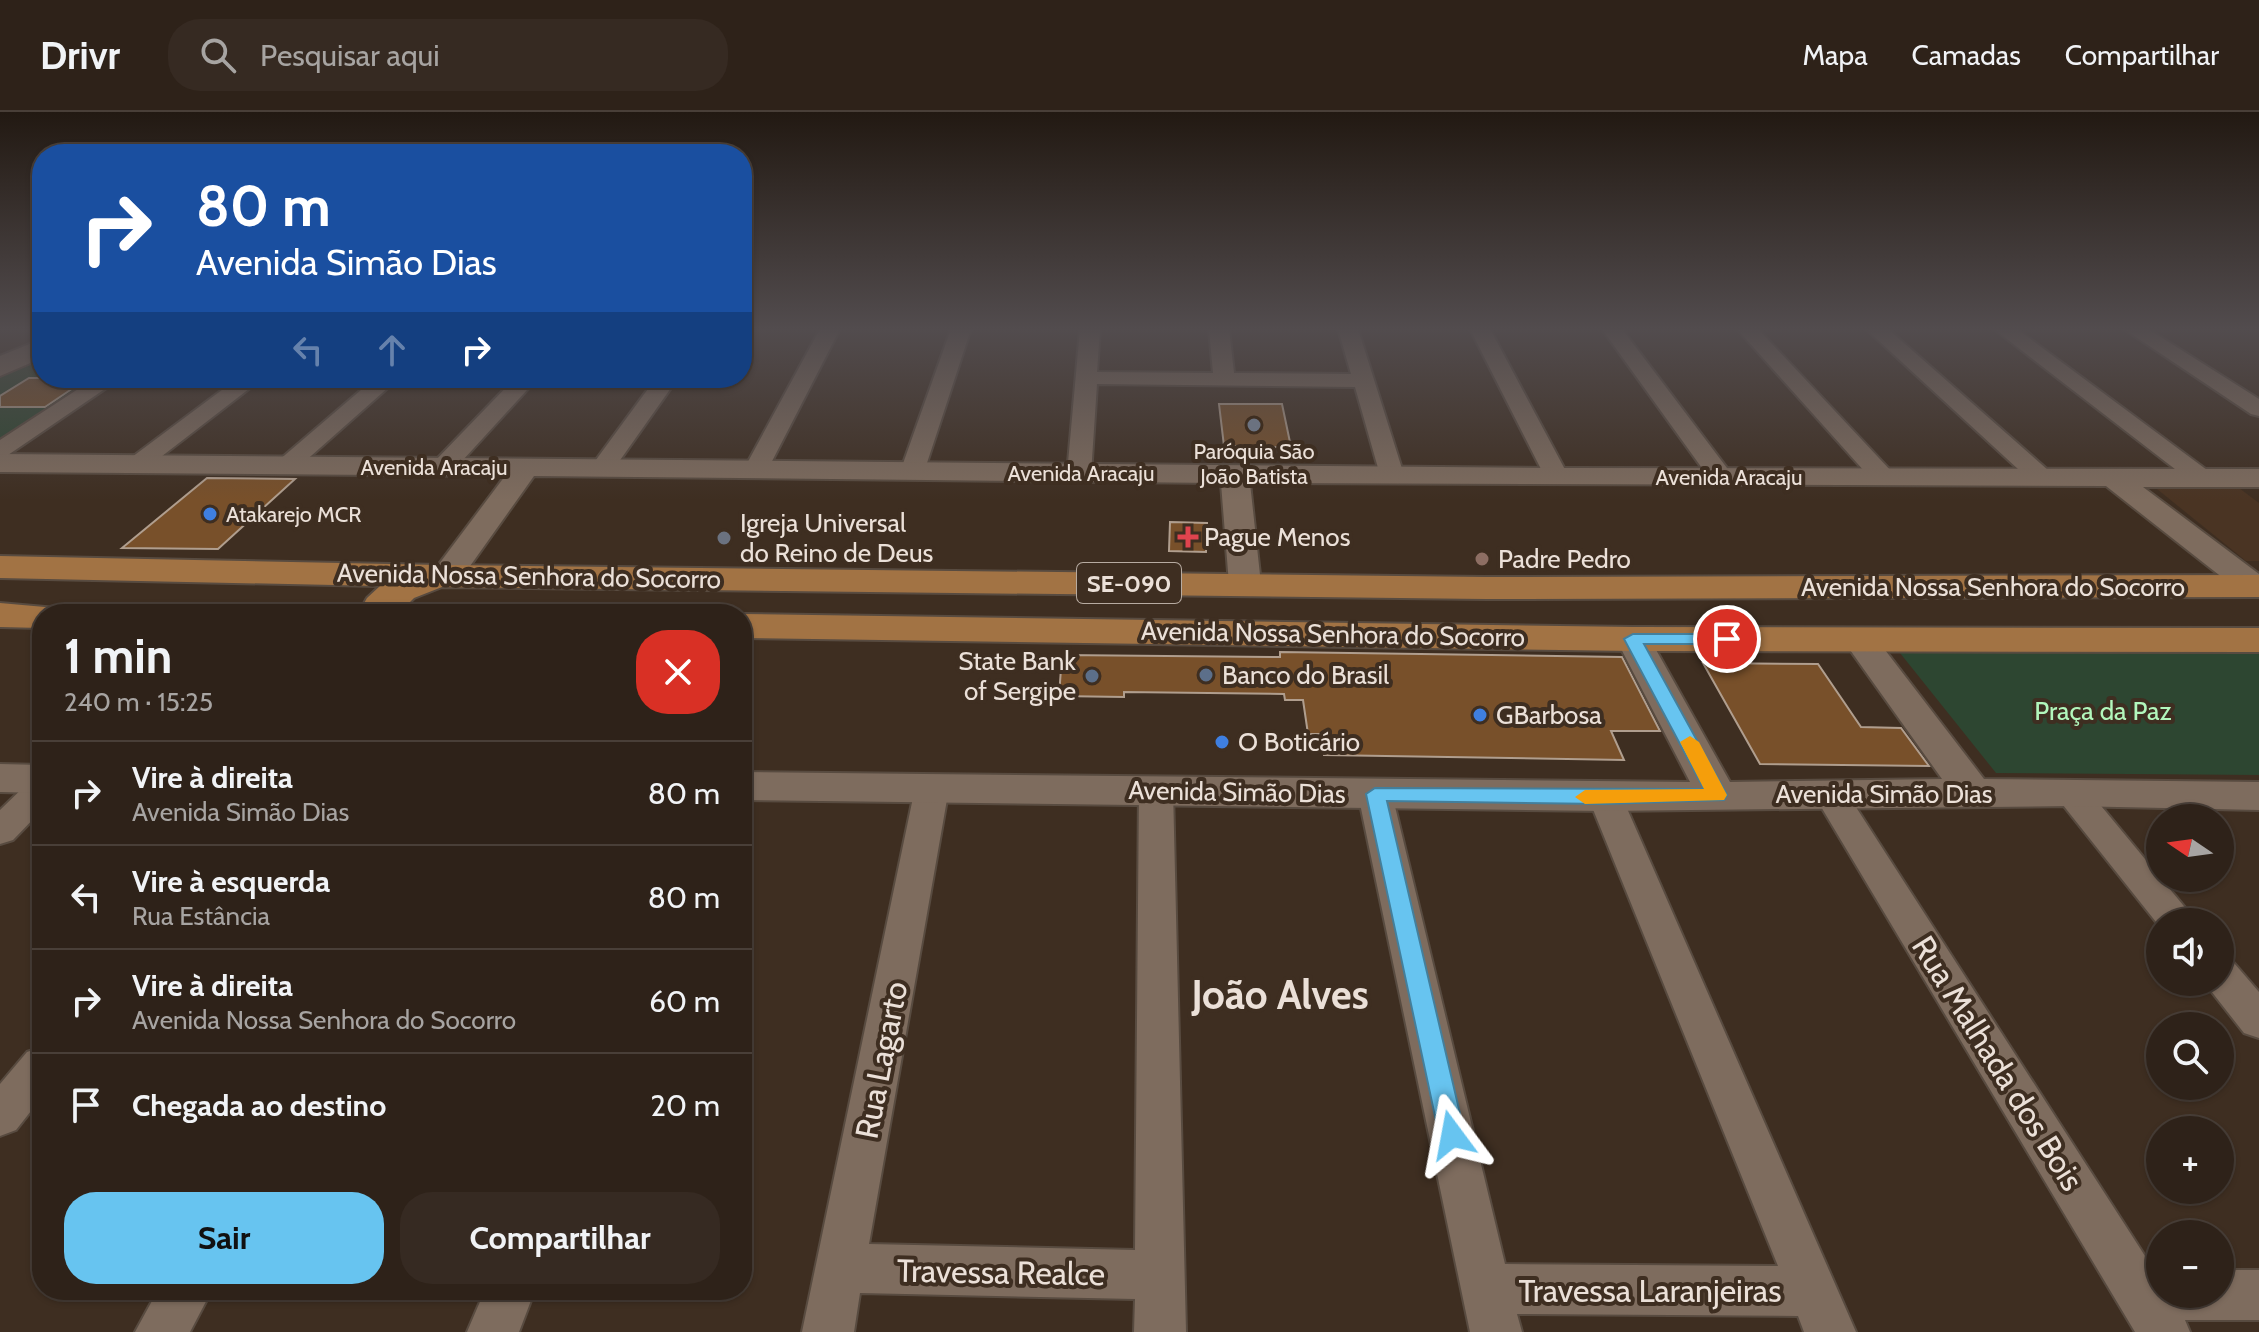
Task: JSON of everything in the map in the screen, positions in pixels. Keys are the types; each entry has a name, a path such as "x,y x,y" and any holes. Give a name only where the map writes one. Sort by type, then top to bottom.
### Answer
{"main road":[{"name":"Avenida Nossa Senhora do Socorro","path":"0,567 443,576 1485,588 2256,586"},
{"path":"384,604 405,588 443,576"},
{"path":"970,629 1003,614 1014,598 1007,589 976,580"},
{"path":"0,615 32,616"},
{"name":"Avenida Nossa Senhora do Socorro","path":"752,626 1633,639 2259,640"}],"street":[{"path":"756,469 800,386"},
{"path":"912,472 941,386"},
{"path":"1079,474 1086,386"},
{"path":"1365,386 1392,475"},
{"path":"1510,386 1557,477"},
{"path":"1654,386 1721,477"},
{"path":"1799,386 1883,477"},
{"path":"1940,386 2040,476"},
{"path":"2080,386 2202,478"},
{"path":"2223,386 2259,409"},
{"path":"0,450 95,388"},
{"path":"136,465 239,388"},
{"path":"286,466 376,388"},
{"path":"443,467 518,388"},
{"path":"602,468 660,388"},
{"name":"Avenida Aracaju","path":"0,463 1079,474 2259,478"},
{"path":"443,576 526,468"},
{"path":"1235,474 1245,584"},
{"path":"2112,477 2256,586"},
{"path":"1633,639 1717,795"},
{"path":"1860,640 1973,793"},
{"path":"0,778 32,779"},
{"name":"Avenida Simão Dias","path":"752,786 1605,797 2071,792 2259,796"},
{"name":"Rua Lagarto","path":"828,1332 932,788"},
{"path":"1156,790 1160,1332"},
{"path":"2071,792 2166,908"},
{"path":"1375,794 1491,1311"},
{"name":"Rua Malhada dos Bois","path":"1831,795 2153,1314"},
{"path":"1605,797 1822,1312"},
{"path":"0,831 32,799"},
{"path":"2234,991 2259,1021"},
{"path":"0,1116 32,1077"},
{"name":"Travessa Realce","path":"842,1268 1160,1275"},
{"path":"2153,1314 2259,1295"},
{"path":"161,1332 181,1300"},
{"path":"493,1332 506,1300"},
{"name":"Travessa Laranjeiras","path":"1491,1311 1822,1312"}],"shaded area":[{"path":"2239,488 2259,503 2259,561 2246,561 2157,489"}],"green space":[{"path":"0,386 87,388 0,445"},
{"name":"Praça da Paz","path":"1896,648 2259,649 2259,775 1996,773"}],"building":[{"path":"16,386 73,388 45,407 0,407 0,396"},
{"name":"Paróquia São João Batista","path":"1219,404 1282,404 1291,447 1267,447 1268,453 1243,453 1241,446 1224,446"},
{"name":"Atakarejo MCR","path":"207,478 295,479 218,549 122,548"},
{"name":"Pague Menos","path":"1170,522 1207,523 1206,552 1169,551"},
{"name":"GBarbosa","path":"1280,652 1622,657 1660,731 1611,731 1624,760 1324,755 1321,734 1308,734 1303,700 1285,700 1284,694 1124,692 1124,697 1059,696 1062,655 1280,657"},
{"path":"1703,663 1818,664 1861,727 1901,728 1929,766 1760,764"}],"slow traffic":[{"path":"1585,797 1717,795 1690,742"}],"place":[{"name":"Paróquia São João Batista","path":"1254,425"},
{"name":"Atakarejo MCR","path":"210,514"},
{"name":"Pague Menos","path":"1188,537"},
{"name":"Igreja Universal do Reino de Deus","path":"724,538"},
{"name":"Padre Pedro","path":"1482,559"},
{"name":"Banco do Brasil","path":"1206,675"},
{"name":"State Bank of Sergipe","path":"1092,676"},
{"name":"GBarbosa","path":"1480,715"},
{"name":"O Boticário","path":"1222,742"}],"district":[{"name":"João Alves","path":"1280,994"}],"route":[{"path":"1452,1135 1375,794 1717,795 1633,639 1727,639"}]}
